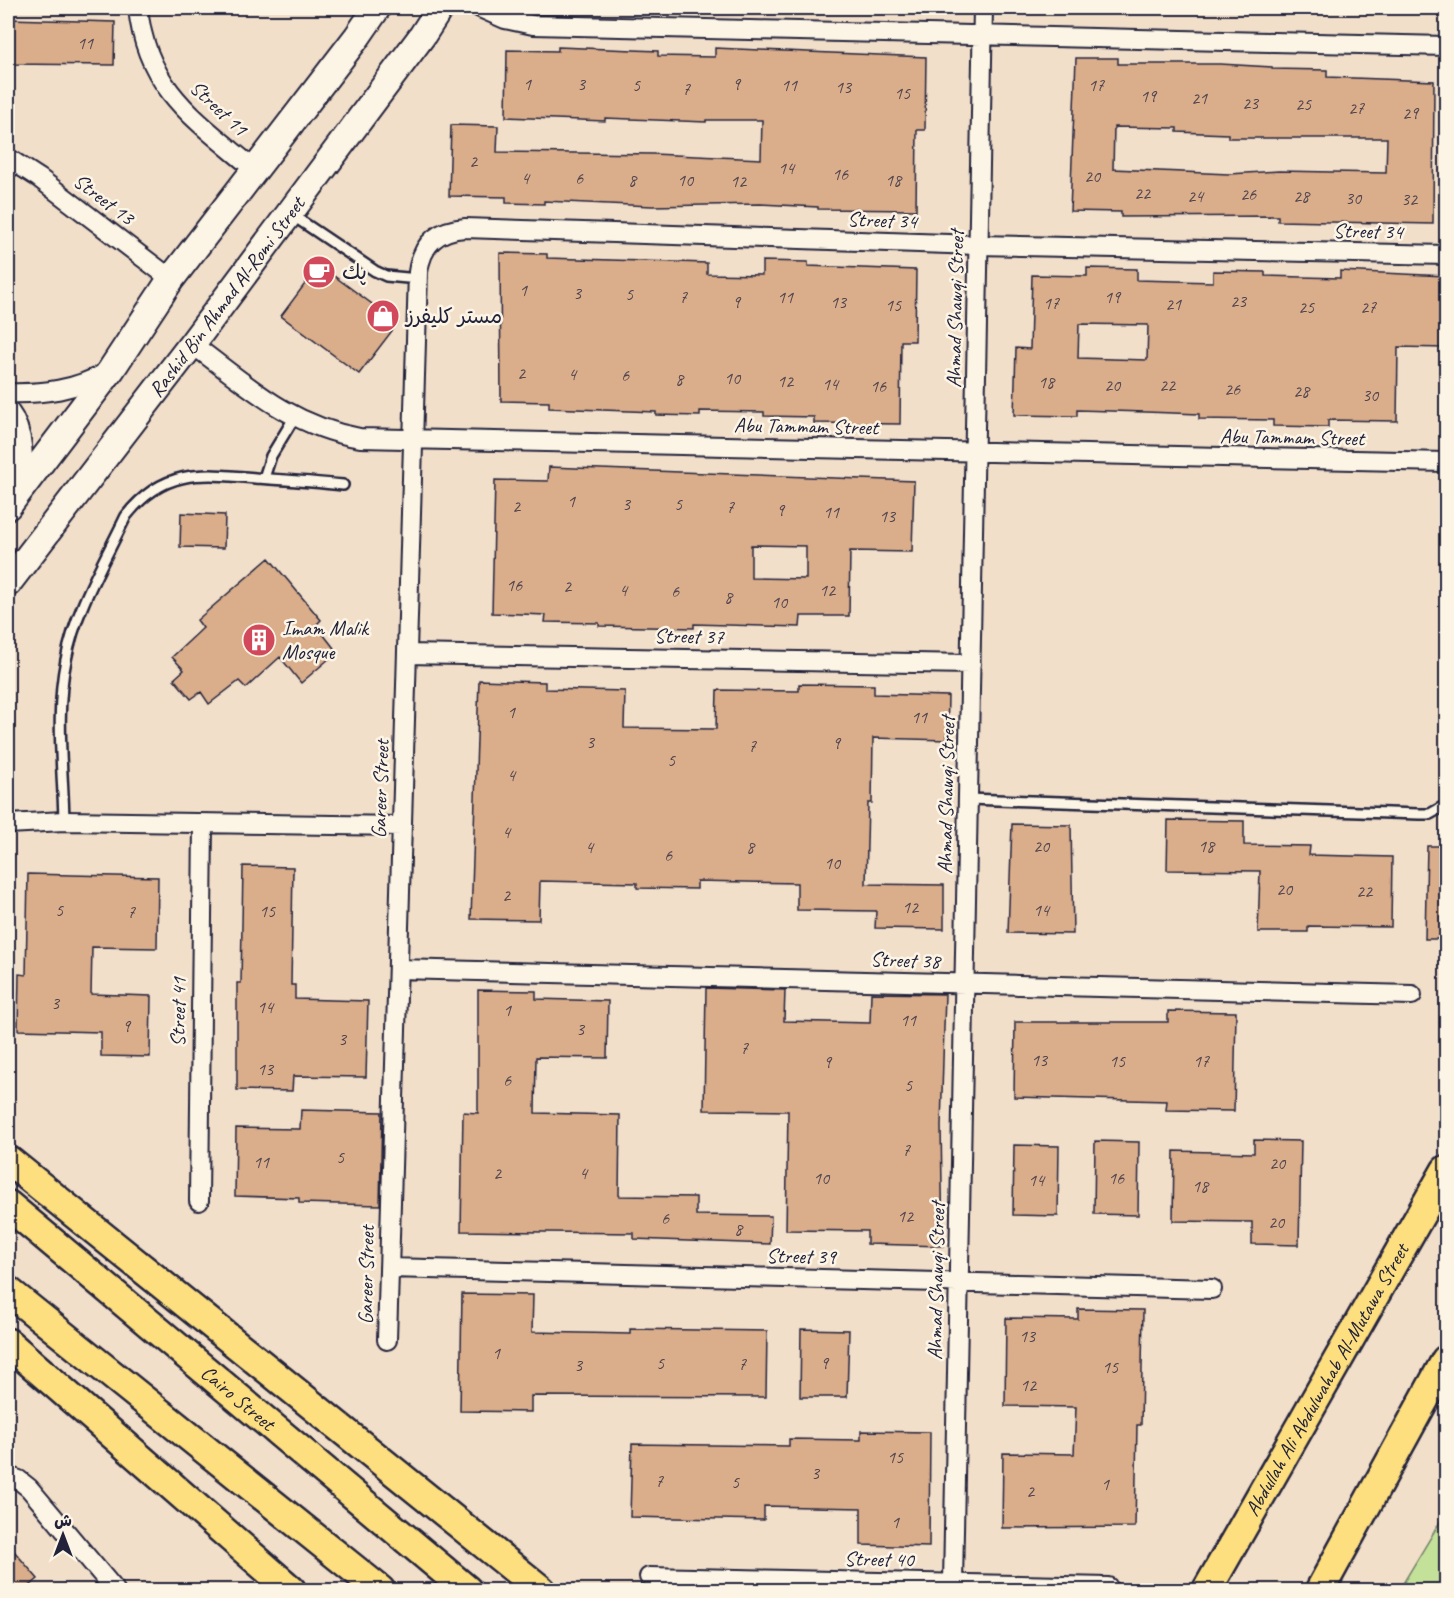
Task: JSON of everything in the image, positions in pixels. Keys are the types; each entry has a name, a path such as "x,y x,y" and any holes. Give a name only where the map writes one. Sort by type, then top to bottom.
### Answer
{"main road":[{"path":"8,1160 541,1590"},
{"name":"Abdullah Ali Abdulwahab Al-Mutawa Street","path":"1207,1590 1446,1170"},
{"name":"Cairo Street","path":"8,1205 467,1590"},
{"path":"8,1291 380,1590"},
{"path":"8,1343 291,1590"},
{"path":"1320,1590 1439,1379 1446,1360"}],"street":[{"name":"Street 11","path":"138,8 145,46 165,86 180,106 254,170"},
{"path":"8,505 111,370 171,279 377,8"},
{"name":"Rashid Bin Ahmad Al-Romi Street","path":"8,583 192,344 422,36 440,8"},
{"path":"480,8 505,19 533,25 1446,46"},
{"name":"Ahmad Shawqi Street","path":"953,1583 983,8"},
{"name":"Street 13","path":"8,158 39,178 171,279"},
{"name":"Street 34","path":"429,243 444,232 465,228 978,245 1446,255"},
{"name":"Gareer Street","path":"387,1340 418,279 420,261 429,243"},
{"name":"Abu Tammam Street","path":"192,344 294,418 343,435 413,441 1446,462"},
{"path":"8,393 46,392 69,388 111,370"},
{"path":"8,409 20,430 22,444 19,482 8,505"},
{"name":"Street 37","path":"407,654 970,664"},
{"path":"8,824 64,821 402,826"},
{"name":"Street 41","path":"199,1201 202,824"},
{"name":"Street 38","path":"398,969 1412,995"},
{"name":"Street 39","path":"389,1268 1212,1289"},
{"path":"8,1362 53,1384"},
{"path":"8,1476 19,1480 29,1488 115,1590"},
{"name":"Street 40","path":"649,1577 1108,1587"}],"lane":[{"path":"290,213 375,271 386,276 418,279"},
{"path":"264,478 271,456 294,418"},
{"path":"64,821 61,712 66,659 80,615 126,516 147,494 175,479 206,474 343,484"},
{"path":"968,799 1419,814 1430,813 1446,805"}],"green space":[{"path":"1446,1512 1446,1590 1399,1590"}],"building":[{"path":"8,19 115,22 114,65 8,64"},
{"path":"558,47 658,51 658,56 715,57 715,48 926,57 925,130 917,130 916,210 818,209 818,207 760,204 652,206 544,201 544,204 506,203 506,197 449,196 451,125 498,126 497,152 653,154 761,159 762,120 706,120 706,122 605,118 605,121 506,117 507,50 558,51"},
{"path":"1076,58 1118,58 1118,64 1220,64 1272,67 1272,69 1327,70 1327,77 1434,81 1433,224 1278,221 1278,216 1121,217 1121,212 1070,211","holes":["1114,127 1177,128 1177,132 1228,134 1228,138 1387,138 1386,173 1279,171 1229,174 1113,169"]},
{"path":"500,253 547,254 547,258 707,263 707,274 762,275 762,261 808,262 808,266 916,270 915,341 901,341 900,424 814,423 814,417 764,416 764,412 700,411 700,416 656,415 656,412 549,408 549,402 501,401"},
{"path":"319,265 398,323 359,374 281,316"},
{"path":"1087,268 1137,269 1137,280 1213,282 1213,271 1265,272 1265,276 1340,278 1340,271 1446,276 1446,348 1398,347 1397,421 1328,420 1328,427 1273,426 1273,420 1199,419 1199,414 1077,410 1077,416 1014,415 1016,348 1030,349 1032,275 1087,276","holes":["1079,324 1148,325 1147,360 1078,358"]},
{"path":"549,467 914,481 912,552 850,551 849,616 801,616 800,627 694,624 694,628 599,626 599,623 545,622 546,615 492,613 495,480 548,481","holes":["751,545 806,546 806,579 751,578"]},
{"path":"181,513 225,515 224,548 180,547"},
{"name":"Imam Malik Mosque","path":"269,558 321,620 316,625 337,652 301,683 280,657 246,688 239,681 209,704 201,692 191,699 174,679 184,670 172,657 203,628 197,620"},
{"path":"479,680 545,682 545,689 625,691 624,728 716,729 717,690 799,691 799,684 874,685 874,694 948,696 947,740 873,738 872,803 868,803 866,884 944,885 944,929 875,928 876,911 797,910 797,883 697,881 697,889 637,888 637,883 540,881 539,920 471,919"},
{"path":"1168,820 1244,821 1244,845 1310,846 1309,855 1392,857 1391,927 1308,926 1308,932 1258,932 1260,871 1167,870"},
{"path":"1012,824 1071,825 1073,934 1008,933"},
{"path":"1427,846 1446,846 1446,939 1425,939"},
{"path":"243,866 293,867 291,985 295,985 295,999 368,1001 366,1077 293,1076 292,1091 237,1090 237,983 241,983"},
{"path":"28,874 158,877 157,948 92,947 91,994 151,996 150,1057 101,1056 101,1032 18,1030 19,974 26,975"},
{"path":"706,988 785,990 784,1021 870,1023 871,993 945,994 941,1126 943,1246 867,1244 867,1231 786,1230 788,1111 704,1110"},
{"path":"478,990 536,991 536,999 608,1001 607,1058 536,1057 535,1113 620,1115 619,1196 696,1197 696,1215 771,1216 770,1244 634,1239 634,1233 461,1231 463,1112 478,1113"},
{"path":"1168,1011 1236,1012 1234,1111 1166,1110 1167,1101 1014,1097 1015,1022 1168,1022"},
{"path":"301,1110 382,1112 380,1205 299,1203 299,1198 235,1196 236,1128 300,1129"},
{"path":"1254,1140 1301,1141 1299,1245 1252,1244 1252,1222 1173,1221 1174,1151 1254,1153"},
{"path":"1095,1141 1139,1142 1138,1215 1094,1214"},
{"path":"1014,1145 1059,1146 1058,1216 1013,1215"},
{"path":"462,1294 533,1295 532,1332 630,1334 630,1329 767,1331 766,1397 531,1396 531,1412 460,1411"},
{"path":"1078,1309 1143,1310 1141,1425 1137,1425 1135,1527 1002,1528 1003,1453 1074,1454 1076,1407 1005,1406 1006,1318 1078,1319"},
{"path":"801,1329 849,1330 847,1397 800,1397"},
{"path":"861,1431 930,1432 929,1547 861,1545 861,1508 764,1506 764,1520 630,1517 632,1444 789,1446 789,1439 861,1440"},
{"path":"8,1544 38,1579 25,1590 8,1590"}],"place":[{"name":"پك","path":"319,272"},
{"name":"مستر كليفرز","path":"383,316"},
{"name":"Imam Malik Mosque","path":"259,640"}]}
